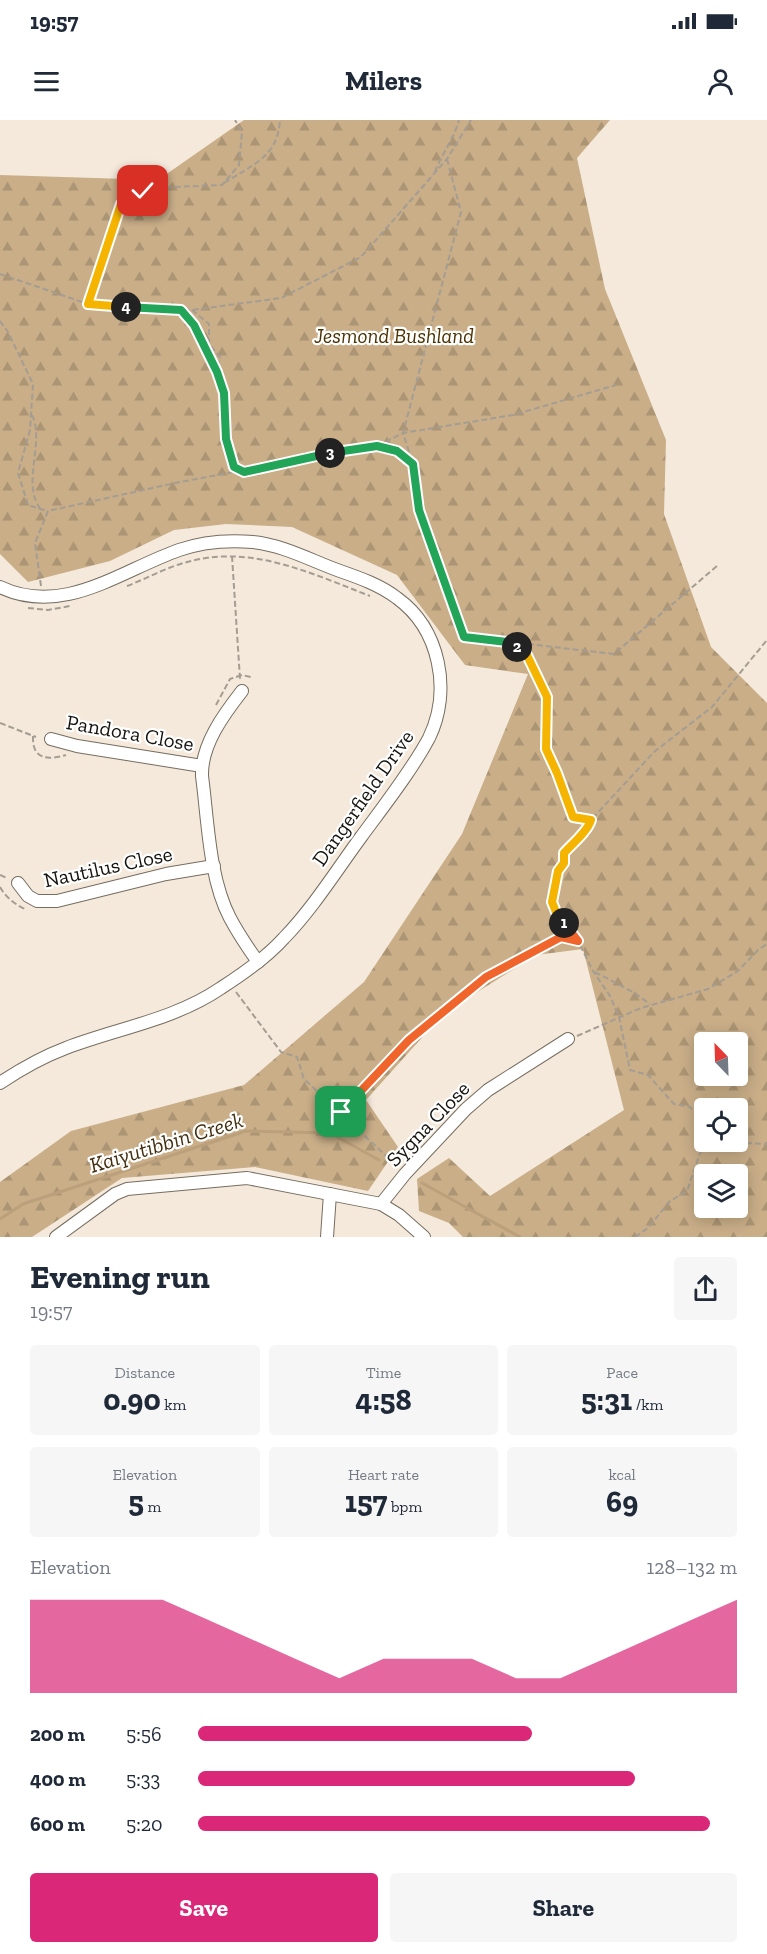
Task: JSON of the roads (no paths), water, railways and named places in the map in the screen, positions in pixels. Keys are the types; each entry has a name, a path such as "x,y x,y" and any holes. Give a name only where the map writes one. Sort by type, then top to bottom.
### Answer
{"street":[{"name":"Dangerfield Drive","path":"0,587 24,596 43,598 73,594 182,549 216,542 255,542 275,547 384,589 411,609 423,626 434,649 440,676 438,714 422,749 305,914 283,940 233,987 160,1018 77,1044 35,1061 0,1083"},
{"path":"242,691 226,711 202,766 214,866 220,891 229,917 258,962"},
{"name":"Pandora Close","path":"51,739 77,746 202,766"},
{"name":"Nautilus Close","path":"18,883 28,896 37,901 57,901 166,874 214,866"},
{"name":"Sygna Close","path":"381,1204 405,1174 466,1109 488,1090 568,1039"},
{"path":"56,1237 115,1194 127,1189 247,1178 381,1204 399,1215 424,1237"},
{"path":"327,1237 330,1194"}],"waterway":[{"name":"Kaiyutibbin Creek","path":"0,1219 23,1204 246,1131 330,1133 379,1160"},
{"name":"Kaiyutibbin Creek","path":"422,1183 520,1237"}],"park label":[{"name":"Jesmond Bushland","path":"394,336"}]}
